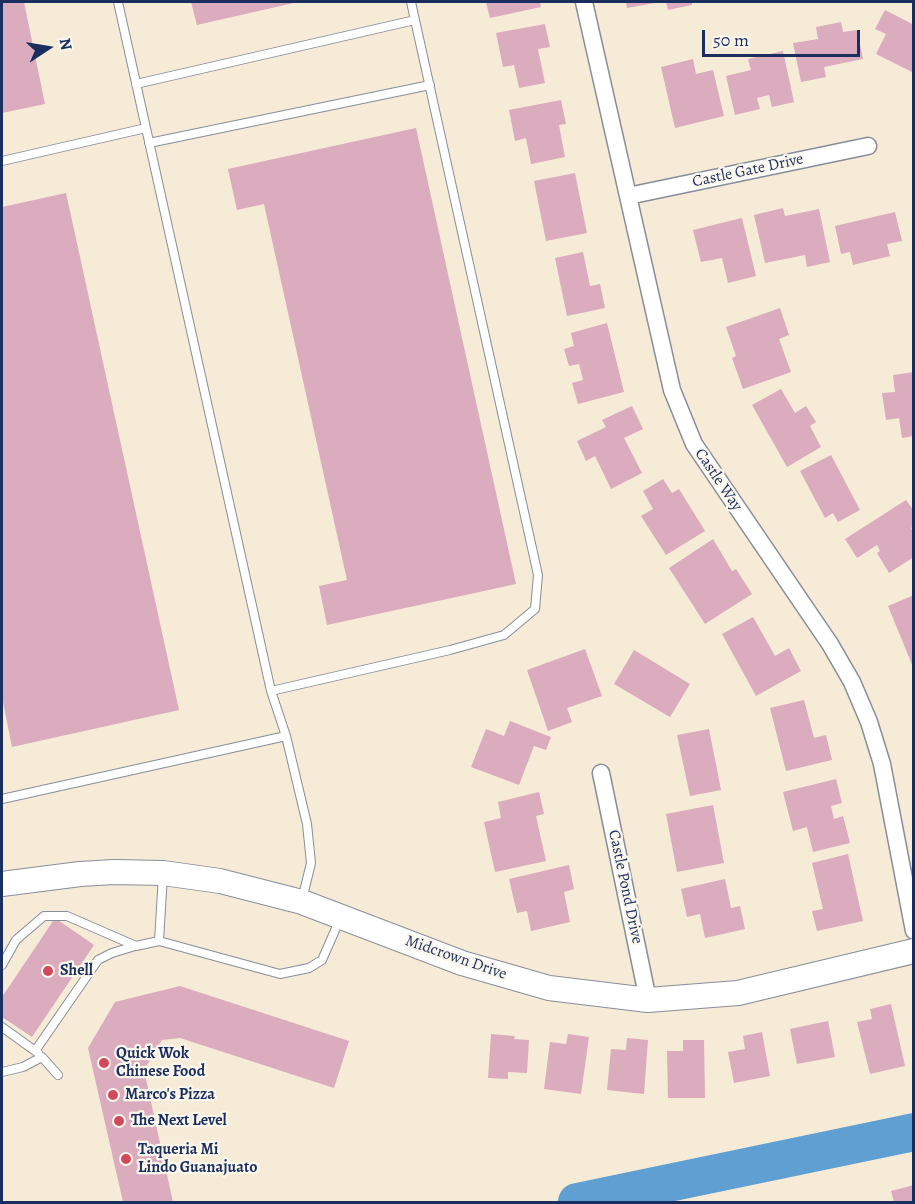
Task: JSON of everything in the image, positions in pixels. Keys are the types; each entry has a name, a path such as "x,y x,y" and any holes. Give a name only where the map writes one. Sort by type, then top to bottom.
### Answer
{"street":[{"name":"Castle Way","path":"584,2 672,390 694,444 830,644 852,682 869,722 882,764 914,931"},
{"name":"Castle Gate Drive","path":"628,196 868,146"},
{"name":"Castle Pond Drive","path":"601,773 648,1000"},
{"name":"Midcrown Drive","path":"2,884 114,872 163,873 230,883 302,902 462,963 549,988 648,1000 738,993 914,951"}],"lane":[{"path":"118,2 271,691 286,736 307,824 311,863 302,902"},
{"path":"271,691 450,650 504,635 535,609 538,575 411,2"},
{"path":"136,84 415,20"},
{"path":"149,143 430,85"},
{"path":"2,161 146,128"},
{"path":"2,799 286,736"},
{"path":"159,941 163,873"},
{"path":"2,1072 23,1067 39,1054 98,960 111,953 159,941 280,975 309,968 322,960 341,915"},
{"path":"2,965 16,940 44,916 66,916 136,946"},
{"path":"2,1027 39,1054 58,1075"}],"building":[{"path":"2,2 24,2 45,104 2,113"},
{"path":"191,2 298,2 197,25"},
{"path":"486,2 540,2 541,7 490,18"},
{"path":"626,2 655,2 655,3 627,8"},
{"path":"666,2 692,2 692,5 668,10"},
{"path":"885,10 914,25 914,73 876,54 886,34 875,29"},
{"path":"841,22 843,32 857,30 863,59 824,67 826,77 801,82 793,43 818,39 816,27"},
{"path":"545,24 550,47 538,49 545,83 519,88 514,65 503,67 496,33"},
{"path":"783,51 794,102 772,107 769,95 757,98 760,109 735,115 726,76 751,70 748,59"},
{"path":"693,59 696,74 713,70 724,116 675,128 661,67"},
{"path":"561,100 566,124 559,125 565,157 531,164 526,138 515,141 509,110"},
{"path":"416,128 516,584 327,625 319,586 347,580 264,204 237,210 228,169"},
{"path":"575,173 587,233 546,241 534,181"},
{"path":"66,193 179,710 12,747 2,697 2,207"},
{"path":"783,208 785,216 819,209 830,262 807,267 805,255 765,263 754,215"},
{"path":"895,212 902,241 887,244 890,256 853,265 850,252 841,254 835,226"},
{"path":"742,218 756,276 728,283 722,258 701,262 693,230"},
{"path":"583,252 590,286 600,284 605,308 567,316 555,258"},
{"path":"780,308 789,335 779,339 791,372 743,389 732,358 736,356 726,327"},
{"path":"607,323 624,392 578,404 572,383 583,380 579,364 569,366 564,349 574,346 571,333"},
{"path":"914,372 914,436 902,438 899,418 886,420 882,393 895,392 893,375"},
{"path":"781,389 795,413 806,406 816,422 810,426 821,447 787,467 752,405"},
{"path":"632,406 643,429 624,438 642,473 611,489 595,456 586,461 577,441 606,427 602,420"},
{"path":"831,455 860,510 838,522 833,513 825,518 800,471"},
{"path":"663,479 672,493 679,489 705,531 666,555 641,516 653,509 643,491"},
{"path":"906,500 914,511 914,526 911,528 914,532 914,557 889,573 877,553 880,551 877,545 857,558 845,539"},
{"path":"713,539 732,571 736,569 752,594 705,624 669,568"},
{"path":"914,595 914,667 913,667 888,606"},
{"path":"753,617 775,656 789,648 801,671 756,696 722,634"},
{"path":"585,649 602,696 567,708 572,722 548,731 527,670"},
{"path":"634,650 690,684 670,717 614,684"},
{"path":"804,700 814,738 826,735 832,760 786,771 770,708"},
{"path":"510,721 551,737 546,750 534,746 519,785 471,767 486,729 504,736"},
{"path":"709,729 721,790 690,796 677,735"},
{"path":"836,779 842,803 831,806 834,819 843,816 850,843 813,852 807,827 793,831 783,792"},
{"path":"539,792 544,814 536,816 546,861 495,872 484,822 501,818 498,802"},
{"path":"713,805 724,863 677,872 666,814"},
{"path":"848,854 863,921 817,931 812,911 823,909 812,863"},
{"path":"569,865 574,889 564,892 570,922 531,931 527,911 517,913 509,879"},
{"path":"725,879 731,908 740,906 745,929 705,938 700,914 687,917 681,889"},
{"name":"Shell","path":"55,918 94,945 32,1037 2,1017 2,997"},
{"path":"180,986 349,1041 334,1088 180,1038 162,1040 144,1070 173,1202 123,1202 88,1048 115,1002"},
{"path":"891,1004 905,1066 870,1074 857,1022 872,1019 870,1009"},
{"path":"828,1021 835,1057 797,1064 790,1029"},
{"path":"762,1032 770,1076 734,1083 728,1052 745,1049 743,1036"},
{"path":"491,1034 529,1040 527,1073 508,1072 508,1079 488,1078"},
{"path":"568,1034 589,1037 581,1094 544,1089 550,1042 566,1044"},
{"path":"627,1038 648,1040 644,1094 607,1090 611,1049 626,1050"},
{"path":"683,1040 704,1040 705,1098 668,1098 667,1051 683,1051"},
{"path":"914,1185 914,1202 894,1202 891,1191"}],"waterway":[{"path":"577,1202 914,1132"}],"place":[{"name":"Shell","path":"48,971"},
{"name":"Quick Wok Chinese Food","path":"104,1063"},
{"name":"Marco's Pizza","path":"113,1095"},
{"name":"The Next Level","path":"119,1121"},
{"name":"Taqueria Mi Lindo Guanajuato","path":"126,1159"}]}
